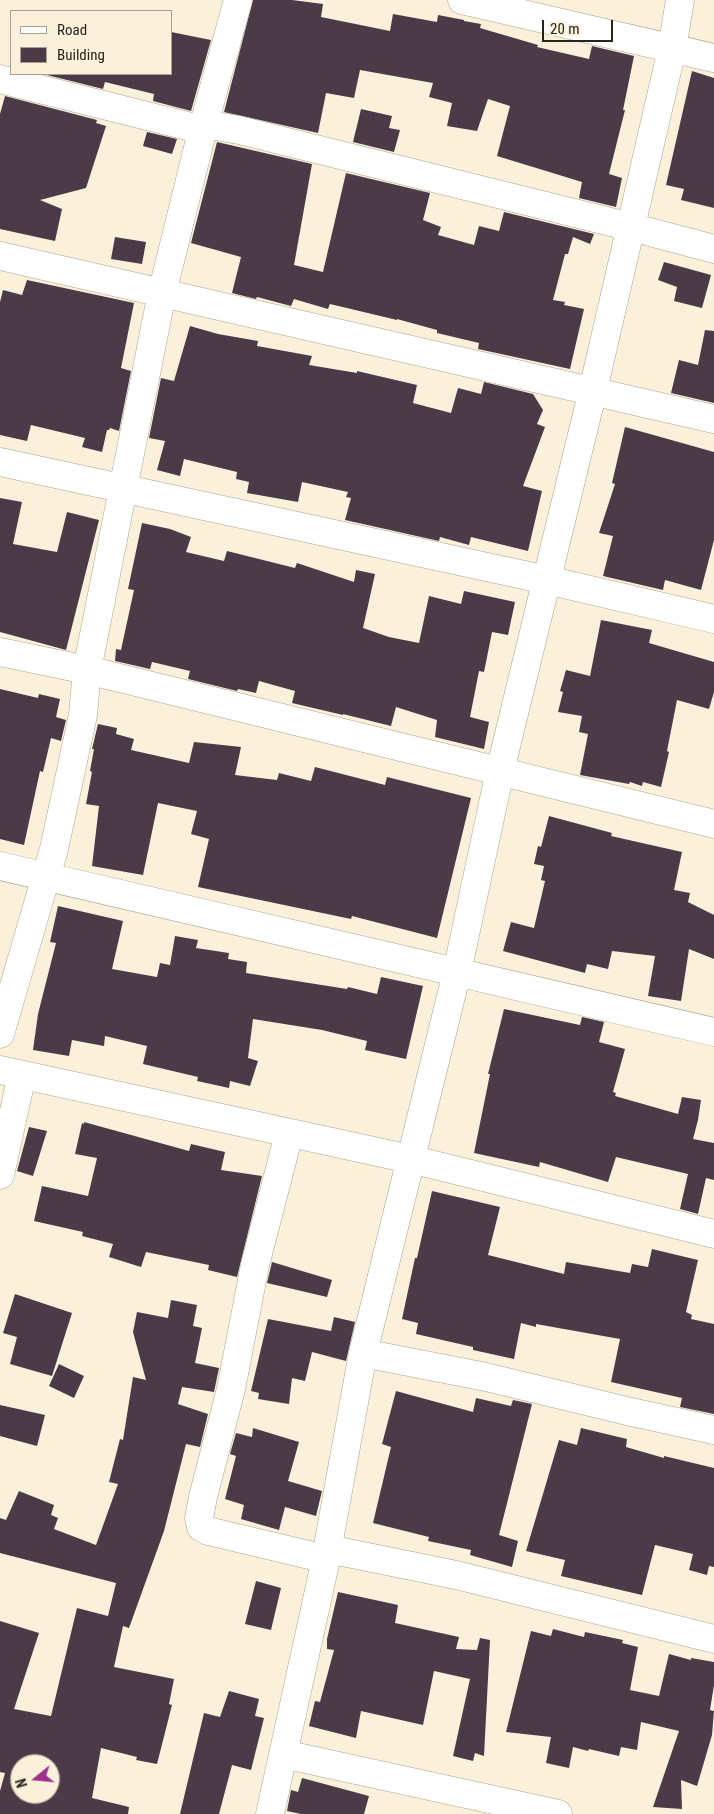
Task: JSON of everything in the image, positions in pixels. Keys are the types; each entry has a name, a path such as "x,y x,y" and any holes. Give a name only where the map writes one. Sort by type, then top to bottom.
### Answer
{"street":[{"path":"0,1034 54,849 83,715 88,670 162,293 238,0"},
{"path":"462,0 714,58"},
{"path":"270,1814 327,1554 363,1352 457,972 500,772 593,390 672,49 680,0"},
{"path":"0,79 204,127 239,130 714,249"},
{"path":"0,256 714,419"},
{"path":"0,462 546,580 714,619"},
{"path":"0,652 88,670 714,824"},
{"path":"0,866 714,1032"},
{"path":"2,1161 11,1073 410,1160 714,1234"},
{"path":"289,1134 255,1265 231,1389 203,1497 199,1518 201,1527 208,1532 456,1575 714,1640"},
{"path":"363,1352 486,1377 714,1430"},
{"path":"284,1754 558,1814"}],"building":[{"path":"253,0 292,0 323,4 321,17 390,31 393,14 437,22 438,15 481,24 480,28 538,45 537,47 589,59 592,46 634,56 623,110 625,110 609,174 622,178 616,207 579,198 582,182 497,156 510,106 488,99 477,131 447,126 452,103 429,97 433,83 360,70 354,98 326,93 318,133 224,112"},
{"path":"172,32 211,40 191,111 153,101 154,94 105,82 103,89 47,75 172,75"},
{"path":"692,71 714,78 714,208 681,200 684,189 666,185"},
{"path":"5,96 97,120 96,123 106,126 86,188 40,200 62,209 55,241 0,229 0,114"},
{"path":"361,109 392,116 389,128 400,130 394,152 353,142"},
{"path":"147,132 177,139 172,154 143,146"},
{"path":"217,142 312,164 294,265 323,272 346,173 430,193 423,220 441,227 438,235 474,245 479,226 499,231 504,212 594,234 590,244 573,237 568,254 565,254 553,300 565,302 564,305 584,309 570,369 478,349 479,343 437,333 437,330 397,319 330,304 328,309 294,299 291,306 232,293 241,257 191,243"},
{"path":"115,237 146,242 142,264 111,259"},
{"path":"664,262 711,275 702,308 674,301 677,287 658,280"},
{"path":"27,280 134,303 121,368 131,371 119,431 110,428 107,430 102,452 82,447 85,438 31,425 27,441 0,435 0,302 3,290 22,295"},
{"path":"190,326 218,334 258,341 257,346 312,356 309,365 357,373 357,371 417,385 413,403 451,413 458,388 481,394 484,382 533,394 543,410 537,424 545,427 523,486 542,491 528,551 471,537 469,545 440,537 439,541 345,520 351,498 346,497 348,492 302,482 298,502 247,493 249,482 236,479 237,472 184,459 180,476 157,470 165,441 149,438 161,378 174,381"},
{"path":"705,330 714,331 714,403 671,393 679,360 698,365"},
{"path":"625,427 714,452 714,540 701,590 665,580 663,590 603,576 613,536 599,533 615,484 612,483"},
{"path":"0,498 22,502 13,544 57,552 67,512 99,520 66,650 0,632"},
{"path":"142,523 170,529 191,537 186,552 224,561 227,551 295,568 297,563 354,582 356,570 375,574 363,628 389,637 419,643 429,596 461,604 464,591 515,602 508,635 492,632 484,672 479,671 470,717 489,722 484,749 435,737 437,720 396,707 391,726 292,703 295,691 259,681 256,693 238,689 237,691 188,679 190,671 152,662 150,669 115,661 116,649 121,650 134,590 128,589"},
{"path":"601,620 652,630 649,643 714,662 714,692 709,709 677,700 667,751 669,752 661,787 643,782 642,786 630,782 629,784 580,775 588,734 579,732 582,716 558,712 563,692 560,691 566,670 590,676"},
{"path":"0,689 38,698 39,694 60,699 56,717 66,720 61,741 51,738 43,772 40,771 24,845 0,839"},
{"path":"98,724 117,728 116,734 134,739 131,750 189,763 194,742 241,747 235,775 277,780 279,773 311,781 315,767 385,785 387,777 471,798 437,938 352,916 351,919 198,887 209,839 191,834 197,811 158,803 143,875 92,866 99,806 86,804 92,772 90,771 94,749 92,749"},
{"path":"549,816 612,833 611,836 682,852 674,890 690,893 688,902 714,915 714,959 689,949 681,1001 648,996 655,956 612,951 608,969 587,964 585,973 503,951 511,922 534,928 545,881 541,880 544,866 534,864 538,846 541,847"},
{"path":"58,906 123,921 112,969 157,977 160,963 170,965 175,936 198,940 196,948 229,953 228,959 247,962 246,973 347,989 348,987 377,994 381,977 423,986 406,1059 365,1050 367,1041 322,1030 253,1019 248,1058 258,1061 250,1086 230,1081 229,1088 197,1081 198,1077 143,1064 147,1046 105,1036 104,1046 72,1040 69,1056 33,1050 38,1014 56,943 50,942"},
{"path":"504,1009 580,1025 582,1017 604,1022 599,1042 625,1049 613,1092 616,1093 615,1096 678,1114 682,1097 701,1100 693,1139 714,1143 714,1180 706,1178 698,1214 680,1209 688,1174 616,1157 608,1182 540,1162 539,1167 474,1153 490,1074 488,1074"},
{"path":"84,1122 189,1151 191,1144 225,1152 221,1170 262,1176 237,1277 208,1270 209,1265 146,1252 141,1267 109,1257 113,1244 82,1236 83,1232 34,1221 42,1186 88,1196 97,1158 75,1154 82,1123 84,1124"},
{"path":"29,1127 47,1131 33,1176 17,1171"},
{"path":"432,1191 500,1207 488,1255 564,1274 566,1262 630,1273 632,1264 648,1267 652,1249 698,1260 686,1312 692,1315 691,1319 714,1324 714,1414 680,1407 682,1398 611,1382 620,1339 536,1324 536,1327 521,1323 514,1359 416,1334 418,1323 402,1319"},
{"path":"272,1262 332,1280 327,1297 267,1283"},
{"path":"15,1294 72,1313 52,1376 10,1364 17,1337 3,1333"},
{"path":"171,1300 197,1305 193,1326 202,1328 195,1363 219,1368 214,1392 182,1387 178,1404 208,1414 200,1447 186,1444 164,1531 129,1628 123,1626 114,1667 174,1679 169,1704 172,1705 157,1764 136,1760 137,1757 101,1748 92,1798 129,1807 128,1814 0,1814 0,1791 5,1773 0,1772 0,1621 39,1633 14,1709 51,1716 77,1608 108,1616 116,1583 0,1553 0,1518 6,1520 19,1491 54,1505 51,1515 58,1518 54,1529 96,1545 118,1484 109,1482 120,1439 123,1440 133,1377 146,1380 133,1332 137,1312 168,1318"},
{"path":"334,1317 355,1322 346,1361 312,1352 305,1381 292,1378 289,1404 258,1399 259,1393 251,1391 268,1319 331,1331"},
{"path":"59,1364 84,1376 74,1398 49,1386"},
{"path":"396,1391 473,1412 476,1398 511,1406 513,1400 532,1404 499,1535 518,1541 512,1567 470,1555 471,1550 428,1541 429,1537 373,1523 391,1447 382,1444"},
{"path":"0,1405 45,1415 37,1446 0,1436"},
{"path":"253,1428 299,1442 288,1481 322,1491 316,1516 285,1507 279,1530 241,1519 244,1505 225,1499 236,1456 230,1454 236,1433 252,1437"},
{"path":"581,1428 627,1439 626,1447 664,1458 664,1456 714,1468 714,1567 709,1566 707,1575 689,1570 693,1554 655,1545 642,1595 561,1576 565,1560 526,1551 559,1440 577,1445"},
{"path":"256,1581 281,1588 271,1630 245,1624"},
{"path":"338,1592 398,1605 395,1623 459,1637 456,1649 477,1650 480,1638 490,1640 484,1756 475,1753 473,1761 453,1756 470,1679 434,1671 423,1725 361,1711 356,1738 309,1726 315,1701 320,1702 334,1650 327,1649 327,1639"},
{"path":"553,1629 584,1637 585,1632 623,1640 622,1643 638,1647 630,1690 659,1696 669,1654 691,1660 691,1658 714,1662 714,1685 710,1710 714,1711 712,1735 697,1786 681,1780 682,1809 653,1807 679,1731 641,1722 637,1750 621,1747 619,1756 573,1747 569,1768 546,1763 551,1737 506,1732 531,1631 551,1636"},
{"path":"229,1691 259,1699 255,1716 264,1718 251,1770 232,1765 219,1814 180,1814 204,1713 220,1717"},
{"path":"302,1778 369,1796 364,1814 301,1814 287,1811 291,1790 298,1792"}]}
